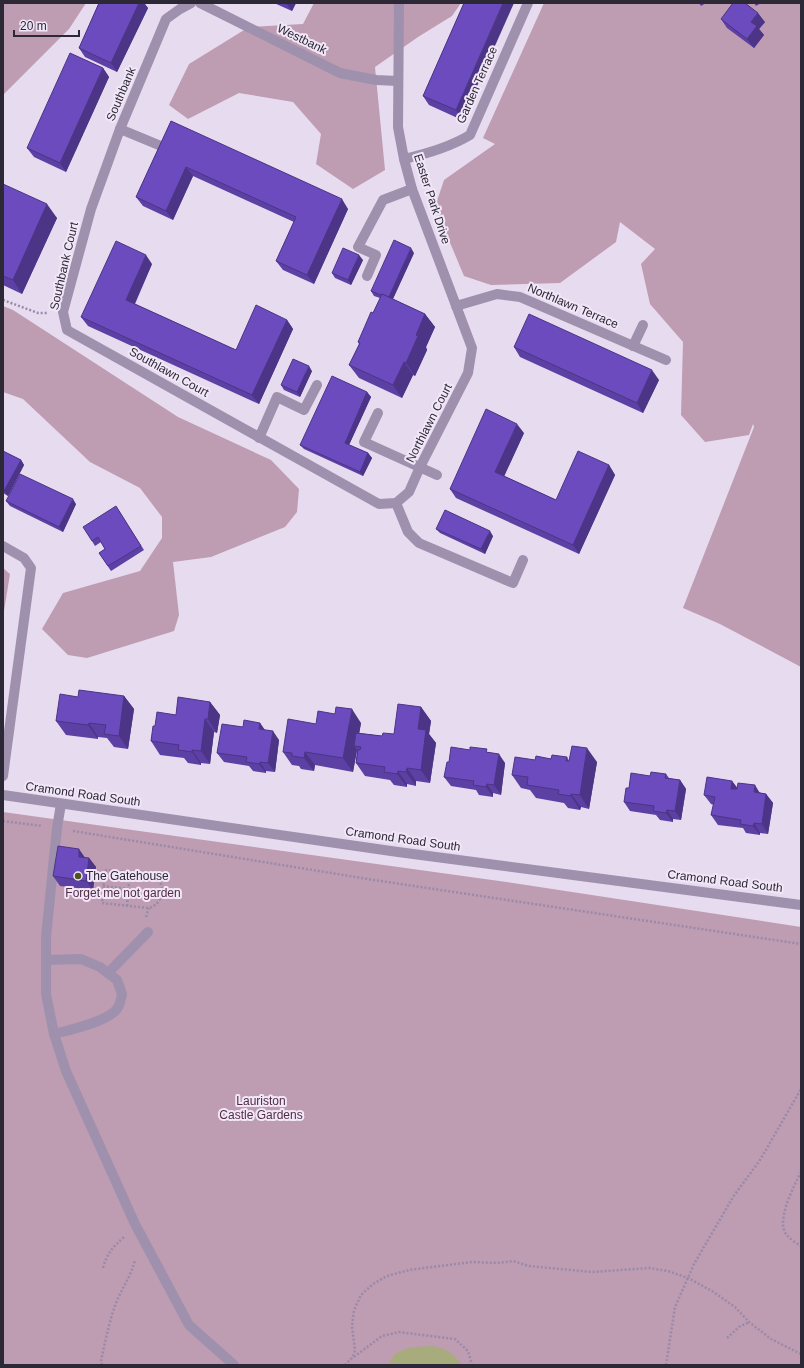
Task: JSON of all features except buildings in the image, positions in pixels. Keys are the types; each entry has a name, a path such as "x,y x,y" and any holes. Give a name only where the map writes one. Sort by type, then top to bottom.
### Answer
{"street":[{"name":"Southbank","path":"91,208 120,129 166,19 191,3"},
{"name":"Westbank","path":"200,3 340,73 376,80 398,81"},
{"name":"Easter Park Drive","path":"399,3 398,127 404,159 412,189 472,348"},
{"name":"Garden Terrace","path":"404,159 457,142 470,135 528,3"},
{"path":"120,129 161,146"},
{"path":"368,276 376,255 358,247 383,200 412,189"},
{"name":"Southbank Court","path":"66,330 64,312 91,208"},
{"name":"Northlawn Terrace","path":"456,306 497,294 520,297 666,360"},
{"path":"633,346 643,325"},
{"name":"Southlawn Court","path":"66,330 259,438"},
{"name":"Northlawn Court","path":"396,503 409,492 420,467 468,373 472,348"},
{"path":"317,385 304,410 277,397 259,438 379,504 396,503 408,532 419,542 513,583 523,560"},
{"path":"378,413 364,442 437,475"},
{"path":"3,546 24,558 31,568 3,776"},
{"name":"Cramond Road South","path":"3,795 406,853 801,904"},
{"path":"61,804 57,828 46,937 46,994 54,1034 66,1071 135,1224 189,1325 234,1365"},
{"path":"108,973 148,932"},
{"path":"46,960 81,960 100,967 117,980 122,994 117,1009 105,1018 81,1028 54,1034"}],"path":[{"path":"3,300 38,313 64,312"},
{"path":"3,821 57,828 374,880 801,944"},
{"path":"105,870 130,872 153,874 158,878 162,886 162,893 158,902 149,908 102,904 105,870"},
{"path":"127,906 130,872"},
{"path":"103,886 128,889"},
{"path":"666,1365 675,1307 694,1264 733,1197 760,1160 801,1089"},
{"path":"801,1172 788,1200 783,1217 783,1228 786,1234 801,1246"},
{"path":"103,1268 105,1258 112,1248 135,1224"},
{"path":"102,1365 101,1361 110,1324 117,1302 132,1273 142,1236"},
{"path":"353,1357 355,1350 352,1326 354,1310 361,1295 373,1284 387,1276 409,1270 472,1262 497,1263 513,1261 529,1266 592,1272 649,1268 668,1271 688,1278 712,1291 735,1307 749,1322 771,1339 801,1354"},
{"path":"727,1338 739,1327 749,1322"},
{"path":"345,1365 353,1357 382,1336 399,1332 455,1339 468,1351 472,1365"}],"green space":[{"path":"3,3 86,3 69,29 3,95"},
{"path":"314,3 461,3 452,16 418,37 375,67 385,170 353,189 316,164 321,134 293,102 239,93 188,119 169,105 189,64 249,27 303,24"},
{"path":"544,3 801,3 801,667 720,624 683,608 754,427 753,424 749,435 705,442 681,415 683,342 650,304 641,264 655,249 620,222 616,242 560,283 491,285 464,276 435,207 444,180 495,144 483,138"},
{"path":"3,306 13,310 178,417 271,460 299,489 297,512 285,527 211,557 173,562 179,615 174,631 87,658 68,655 42,629 63,593 140,571 162,538 162,517 140,488 90,462 23,399 3,392"},
{"path":"3,568 10,574 3,617"},
{"name":"Lauriston Castle Gardens","path":"3,812 513,883 801,927 801,1365 3,1365"}],"shaded area":[{"path":"432,1346 449,1352 462,1365 390,1365 395,1354 400,1351 413,1347"}],"place":[{"name":"The Gatehouse","path":"78,876"}],"park label":[{"name":"Forget me not garden","path":"123,893"}]}
